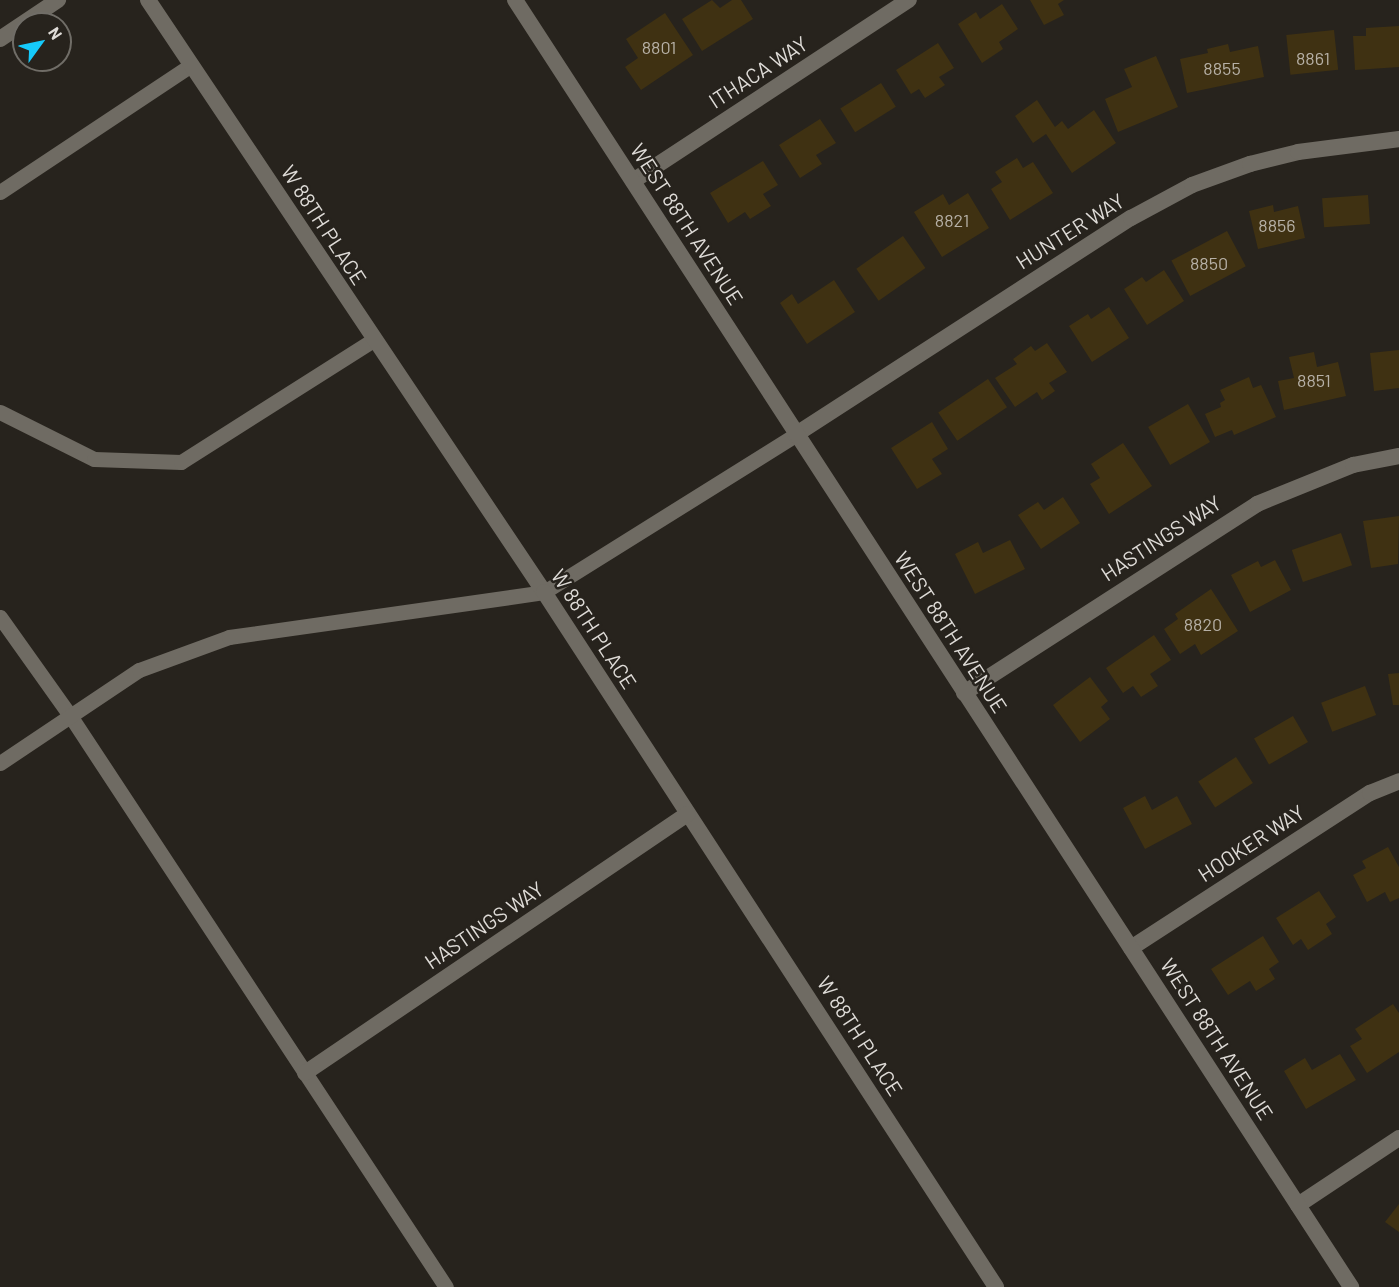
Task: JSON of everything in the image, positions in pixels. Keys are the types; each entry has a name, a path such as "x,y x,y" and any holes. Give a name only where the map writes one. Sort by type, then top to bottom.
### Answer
{"street":[{"path":"0,39 58,0"},
{"name":"W 88TH PLACE","path":"148,0 372,341 544,592 996,1287"},
{"name":"WEST 88TH AVENUE","path":"514,0 1351,1287"},
{"name":"ITHACA WAY","path":"633,181 909,0"},
{"name":"HUNTER WAY","path":"795,435 1131,218 1192,185 1250,164 1298,152 1399,139"},
{"name":"HASTINGS WAY","path":"964,693 1257,504 1353,465 1399,456"},
{"name":"HOOKER WAY","path":"1131,948 1370,793 1399,781"},
{"name":"HASTINGS WAY","path":"305,1073 688,814"},
{"path":"1298,1204 1399,1138"}],"lane":[{"path":"0,192 191,65"},
{"path":"0,412 94,459 180,462 372,341"},
{"path":"0,763 139,670 229,637 544,592 795,435"},
{"path":"0,617 71,717 446,1287"}],"building":[{"path":"712,0 720,8 732,0 741,0 753,19 702,51 682,19"},
{"path":"1030,0 1064,0 1058,4 1064,15 1044,25"},
{"path":"1002,4 1018,29 999,42 1003,49 982,63 958,24 976,12 980,19"},
{"path":"665,13 693,55 641,90 625,67 638,58 626,39"},
{"path":"1399,26 1399,67 1355,70 1353,36 1366,36 1366,28"},
{"path":"1334,30 1338,70 1290,75 1286,35"},
{"path":"938,43 954,68 939,77 945,85 925,98 919,89 911,94 896,70"},
{"path":"1228,44 1230,52 1258,46 1264,77 1187,93 1180,59 1208,53 1207,49"},
{"path":"1156,56 1178,107 1118,132 1105,99 1132,87 1124,69"},
{"path":"881,83 896,107 855,132 840,108"},
{"path":"1037,100 1055,127 1062,121 1068,129 1094,110 1116,143 1072,173 1046,134 1033,143 1015,116"},
{"path":"820,119 836,143 816,155 822,164 800,178 779,145"},
{"path":"1017,158 1023,168 1033,162 1053,193 1010,220 991,189 1002,182 995,172"},
{"path":"763,161 778,185 763,194 771,206 750,219 745,212 728,223 710,193"},
{"path":"968,193 989,228 942,257 914,212 943,194 949,205"},
{"path":"1368,195 1370,224 1324,227 1322,198"},
{"path":"1273,205 1274,212 1298,206 1305,238 1258,249 1249,211"},
{"path":"1227,231 1246,266 1190,296 1171,261"},
{"path":"903,236 925,268 879,301 856,269"},
{"path":"1164,270 1184,301 1147,325 1124,289 1142,277 1146,282"},
{"path":"834,280 855,312 807,344 780,303 792,294 798,304"},
{"path":"1109,307 1129,338 1092,362 1069,326 1088,314 1091,319"},
{"path":"1047,343 1067,372 1049,383 1055,391 1042,400 1037,392 1015,407 995,378 1017,364 1013,359 1031,346 1035,351"},
{"path":"1399,350 1399,388 1374,391 1370,353"},
{"path":"1314,352 1317,367 1338,362 1346,396 1284,410 1278,381 1294,378 1289,357"},
{"path":"1249,377 1253,388 1261,385 1276,417 1234,435 1232,430 1215,437 1205,414 1221,407 1220,403 1225,400 1220,390"},
{"path":"988,379 1007,407 957,441 938,413"},
{"path":"1188,404 1210,442 1170,465 1148,427"},
{"path":"932,422 948,449 932,459 942,474 917,489 891,448"},
{"path":"1123,443 1152,486 1109,514 1090,484 1100,478 1091,464"},
{"path":"1063,497 1080,523 1041,549 1018,515 1038,502 1044,510"},
{"path":"1399,516 1398,564 1371,568 1363,521"},
{"path":"1341,533 1352,565 1303,582 1292,550"},
{"path":"1010,540 1025,569 975,594 955,554 978,542 983,553"},
{"path":"1275,560 1291,590 1250,612 1231,575 1258,561 1261,567"},
{"path":"1211,589 1238,631 1201,655 1195,644 1180,654 1164,629 1178,619 1175,614"},
{"path":"1154,635 1171,660 1150,674 1158,686 1141,697 1133,686 1123,693 1106,668"},
{"path":"1399,673 1399,705 1393,705 1388,674"},
{"path":"1090,677 1108,701 1101,707 1110,719 1080,742 1053,705"},
{"path":"1365,686 1376,715 1332,732 1321,703"},
{"path":"1293,716 1308,742 1269,764 1254,738"},
{"path":"1236,757 1253,783 1215,808 1198,782"},
{"path":"1145,796 1152,810 1177,796 1192,824 1145,849 1123,808"},
{"path":"1388,847 1399,867 1399,898 1390,902 1385,892 1367,902 1353,875 1366,868 1362,861"},
{"path":"1319,891 1336,917 1326,924 1332,934 1308,950 1301,939 1293,945 1276,918"},
{"path":"1263,936 1279,962 1269,969 1275,979 1256,991 1250,981 1228,995 1211,969"},
{"path":"1393,1004 1399,1013 1399,1052 1367,1073 1350,1046 1362,1039 1355,1029"},
{"path":"1340,1054 1356,1080 1306,1109 1284,1071 1305,1058 1312,1070"},
{"path":"1399,1204 1399,1232 1385,1222"}]}
